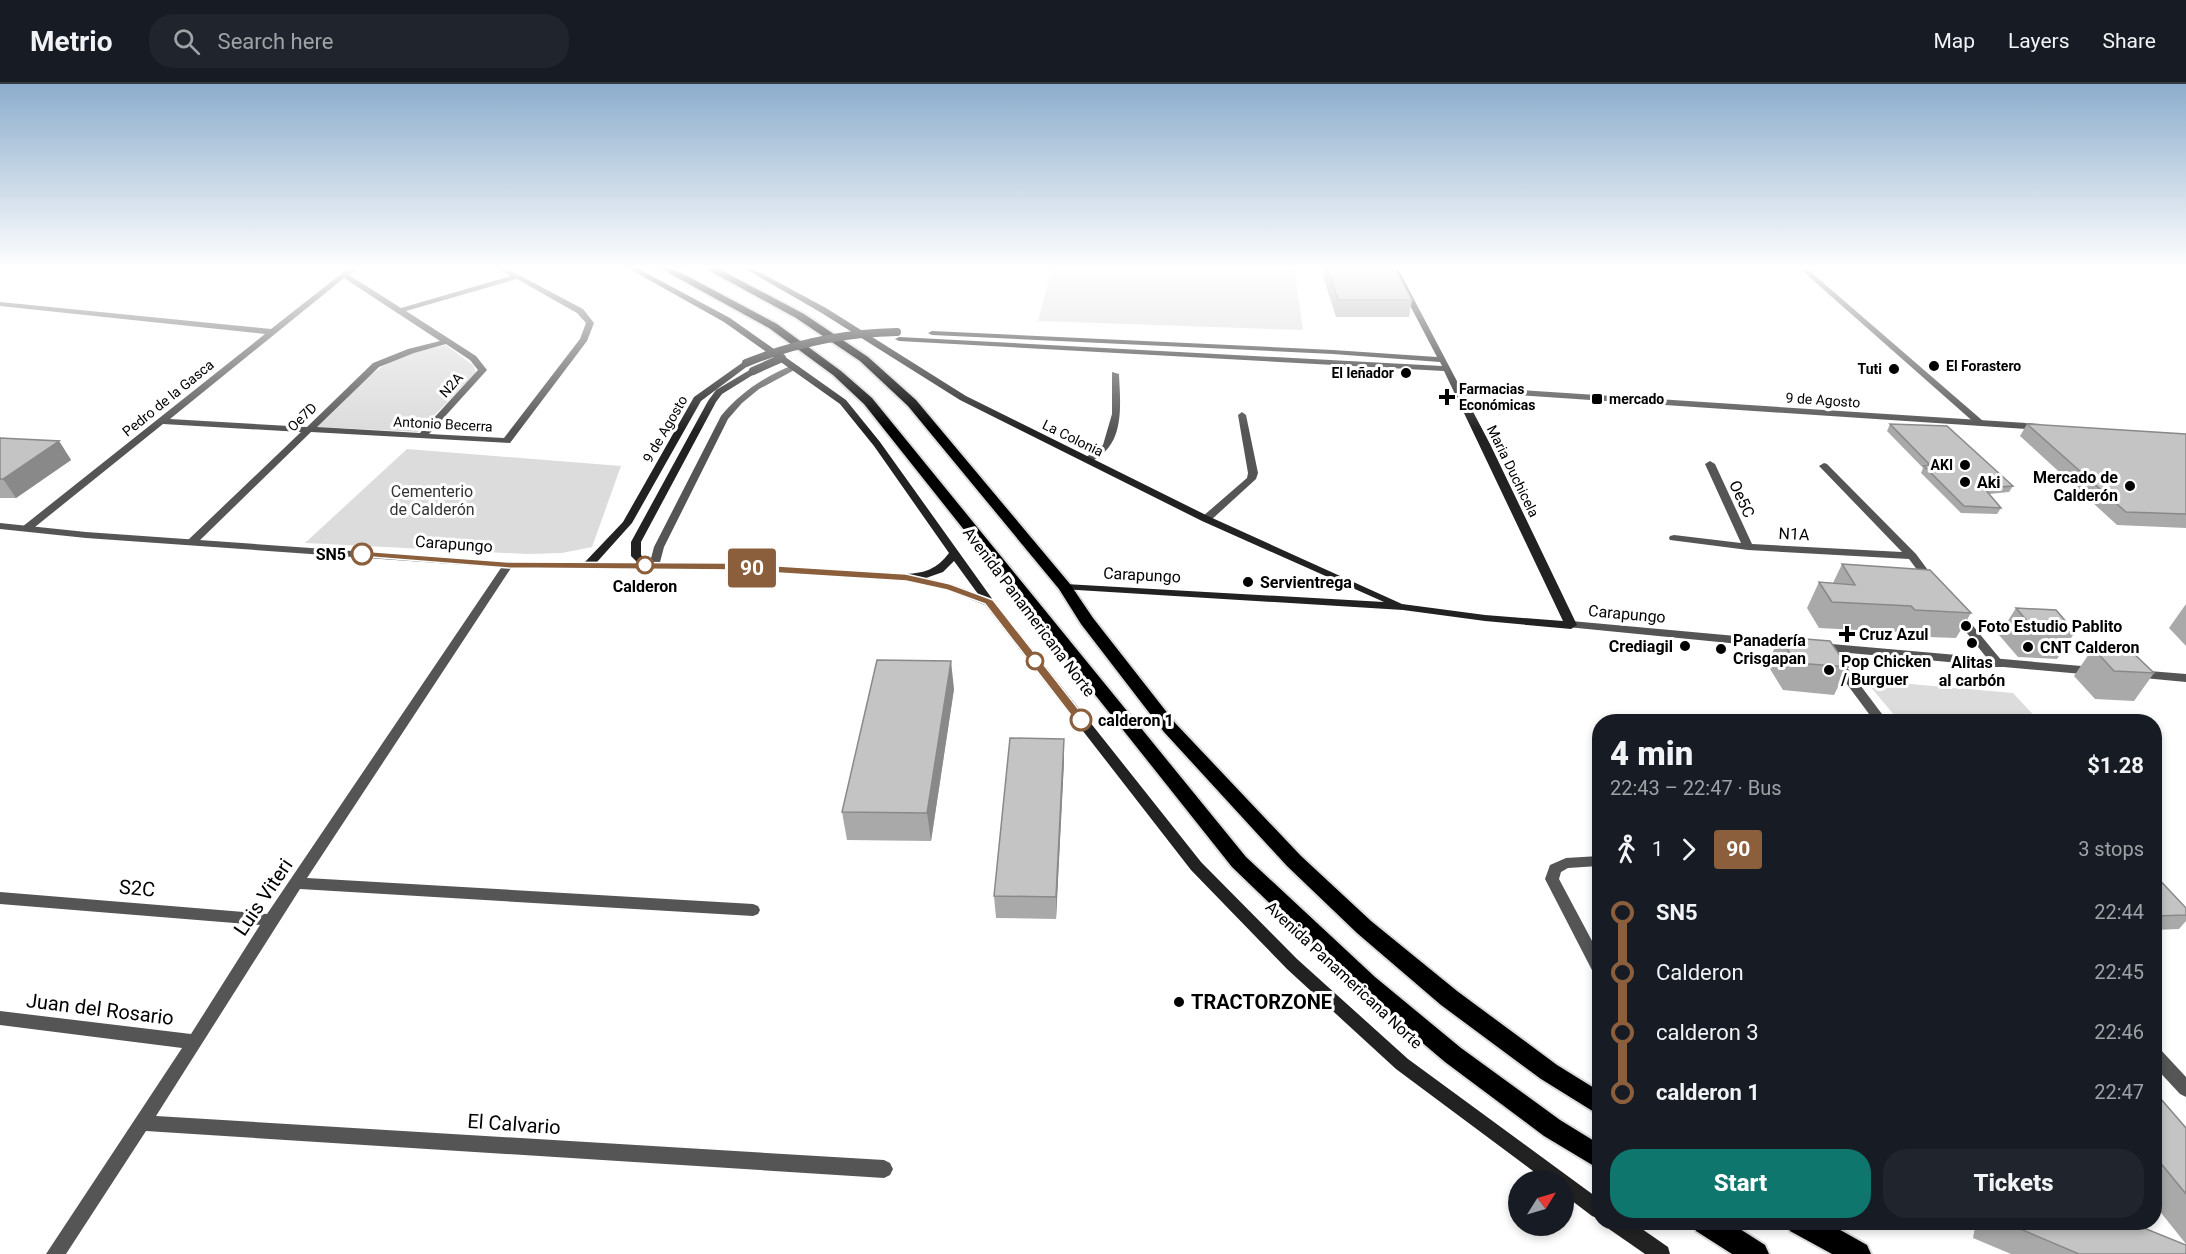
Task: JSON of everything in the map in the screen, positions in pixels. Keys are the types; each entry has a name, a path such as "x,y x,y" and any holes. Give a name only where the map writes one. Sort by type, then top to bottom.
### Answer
{"highway":[{"name":"Avenida Panamericana Norte","path":"765,322 837,373 868,401 1239,862 1367,983 1453,1055 1552,1128 1592,1153"},
{"path":"808,322 864,359 912,402 1065,586 1087,621 1170,728 1294,861 1364,927 1449,998 1549,1072 1592,1100"},
{"path":"1718,1230 1756,1254"},
{"path":"1814,1230 1858,1254"}],"main road":[{"name":"Avenida Panamericana Norte","path":"729,322 843,402 877,444 989,602 1196,866 1292,964 1402,1064 1545,1170"},
{"name":"La Colonia","path":"844,322 963,398 1206,519 1403,607"},
{"name":"Maria Duchicela","path":"1423,322 1524,523 1571,626"},
{"name":"9 de Agosto","path":"588,565 627,523 696,399 750,367 795,353 898,336 1445,364"},
{"name":"9 de Agosto","path":"650,565 636,556 636,542 712,401 719,392 750,367"},
{"name":"Carapungo","path":"588,565 732,567 906,577 928,576 944,567 954,554"},
{"name":"Carapungo","path":"906,577 950,587 989,602"},
{"name":"Carapungo","path":"1065,586 1403,607 1571,626"},
{"path":"1574,1191 1592,1205"},
{"path":"1627,1230 1661,1254"}],"street":[{"path":"169,322 272,332"},
{"name":"Pedro de la Gasca","path":"26,529 285,322"},
{"name":"N2A","path":"416,322 473,358 483,370 422,436"},
{"name":"Antonio Becerra","path":"162,421 507,441 584,339 589,322"},
{"path":"1864,322 1980,423"},
{"name":"Oe7D","path":"192,542 376,365 411,351 448,341"},
{"path":"650,565 724,418 737,400 759,383 796,367"},
{"path":"1088,460 1107,446 1116,414 1115,374"},
{"name":"9 de Agosto","path":"1458,388 1597,399 2056,427"},
{"path":"1206,519 1251,479 1253,473 1242,415"},
{"name":"Oe5C","path":"1710,464 1748,547"},
{"path":"1824,466 1912,556 1998,664"},
{"name":"Carapungo","path":"0,526 508,565 588,565"},
{"name":"N1A","path":"1674,538 1748,547 1912,556"},
{"name":"Luis Viteri","path":"55,1254 195,1042 272,920 508,565"},
{"name":"Carapungo","path":"1571,626 2104,672"},
{"path":"1825,648 1876,714"},
{"path":"2127,674 2186,678"},
{"path":"1592,861 1566,863 1555,869 1552,879 1592,956"},
{"path":"298,883 753,910"},
{"name":"S2C","path":"0,898 272,920"},
{"name":"Juan del Rosario","path":"0,1018 195,1042"},
{"path":"2162,1063 2186,1089"},
{"name":"El Calvario","path":"142,1123 884,1169"}],"green space":[{"path":"1056,322 1302,322 1303,330"},
{"path":"446,345 474,366 476,373 418,432 317,427 381,367 405,355"},
{"name":"Cementerio de Calderón","path":"407,449 621,466 592,547 562,553 527,554 305,543"},
{"path":"1865,680 2013,693 2032,714 1893,714"}],"building":[{"name":"Aki","path":"1890,424 1947,426 2013,486 1984,488 2001,508 1964,506 1924,466 1930,465"},
{"name":"Mercado de Calderón","path":"2027,424 2186,434 2186,514 2126,512"},
{"path":"0,438 59,441 0,479"},
{"path":"1842,564 1930,570 1971,613 1915,610 1911,606 1832,602 1819,582 1855,585"},
{"path":"2016,608 2056,610 2075,632 2035,630"},
{"path":"1780,637 1830,641 1848,667 1796,663"},
{"path":"2093,648 2131,651 2154,673 2114,671"},
{"path":"877,660 951,661 927,813 842,812"},
{"path":"1010,738 1064,739 1056,897 994,896"},
{"path":"2162,882 2186,908 2186,915 2162,916"},
{"path":"2162,1100 2186,1128 2186,1194 2162,1165"},
{"path":"2023,1230 2149,1230 2186,1245 2186,1254 2079,1254"}],"bus line":[{"name":"90","path":"362,554 508,565 732,567 906,577 950,587 989,602 1081,720"}],"place":[{"name":"El Forastero","path":"1934,366"},
{"name":"Tuti","path":"1894,369"},
{"name":"El leñador","path":"1406,373"},
{"name":"Farmacias Económicas","path":"1447,397"},
{"name":"mercado","path":"1597,399"},
{"name":"AKI","path":"1965,465"},
{"name":"Aki","path":"1965,482"},
{"name":"Mercado de Calderón","path":"2130,486"},
{"name":"SN5","path":"362,554"},
{"name":"Calderon","path":"645,565"},
{"name":"Servientrega","path":"1248,582"},
{"name":"Foto Estudio Pablito","path":"1966,626"},
{"name":"Cruz Azul","path":"1847,634"},
{"name":"Alitas al carbón","path":"1972,643"},
{"name":"Crediagil","path":"1685,646"},
{"name":"CNT Calderon","path":"2028,647"},
{"name":"Panadería Crisgapan","path":"1721,649"},
{"name":"Pop Chicken / Burguer","path":"1829,670"},
{"name":"calderon 1","path":"1081,720"},
{"name":"TRACTORZONE","path":"1179,1002"}]}
